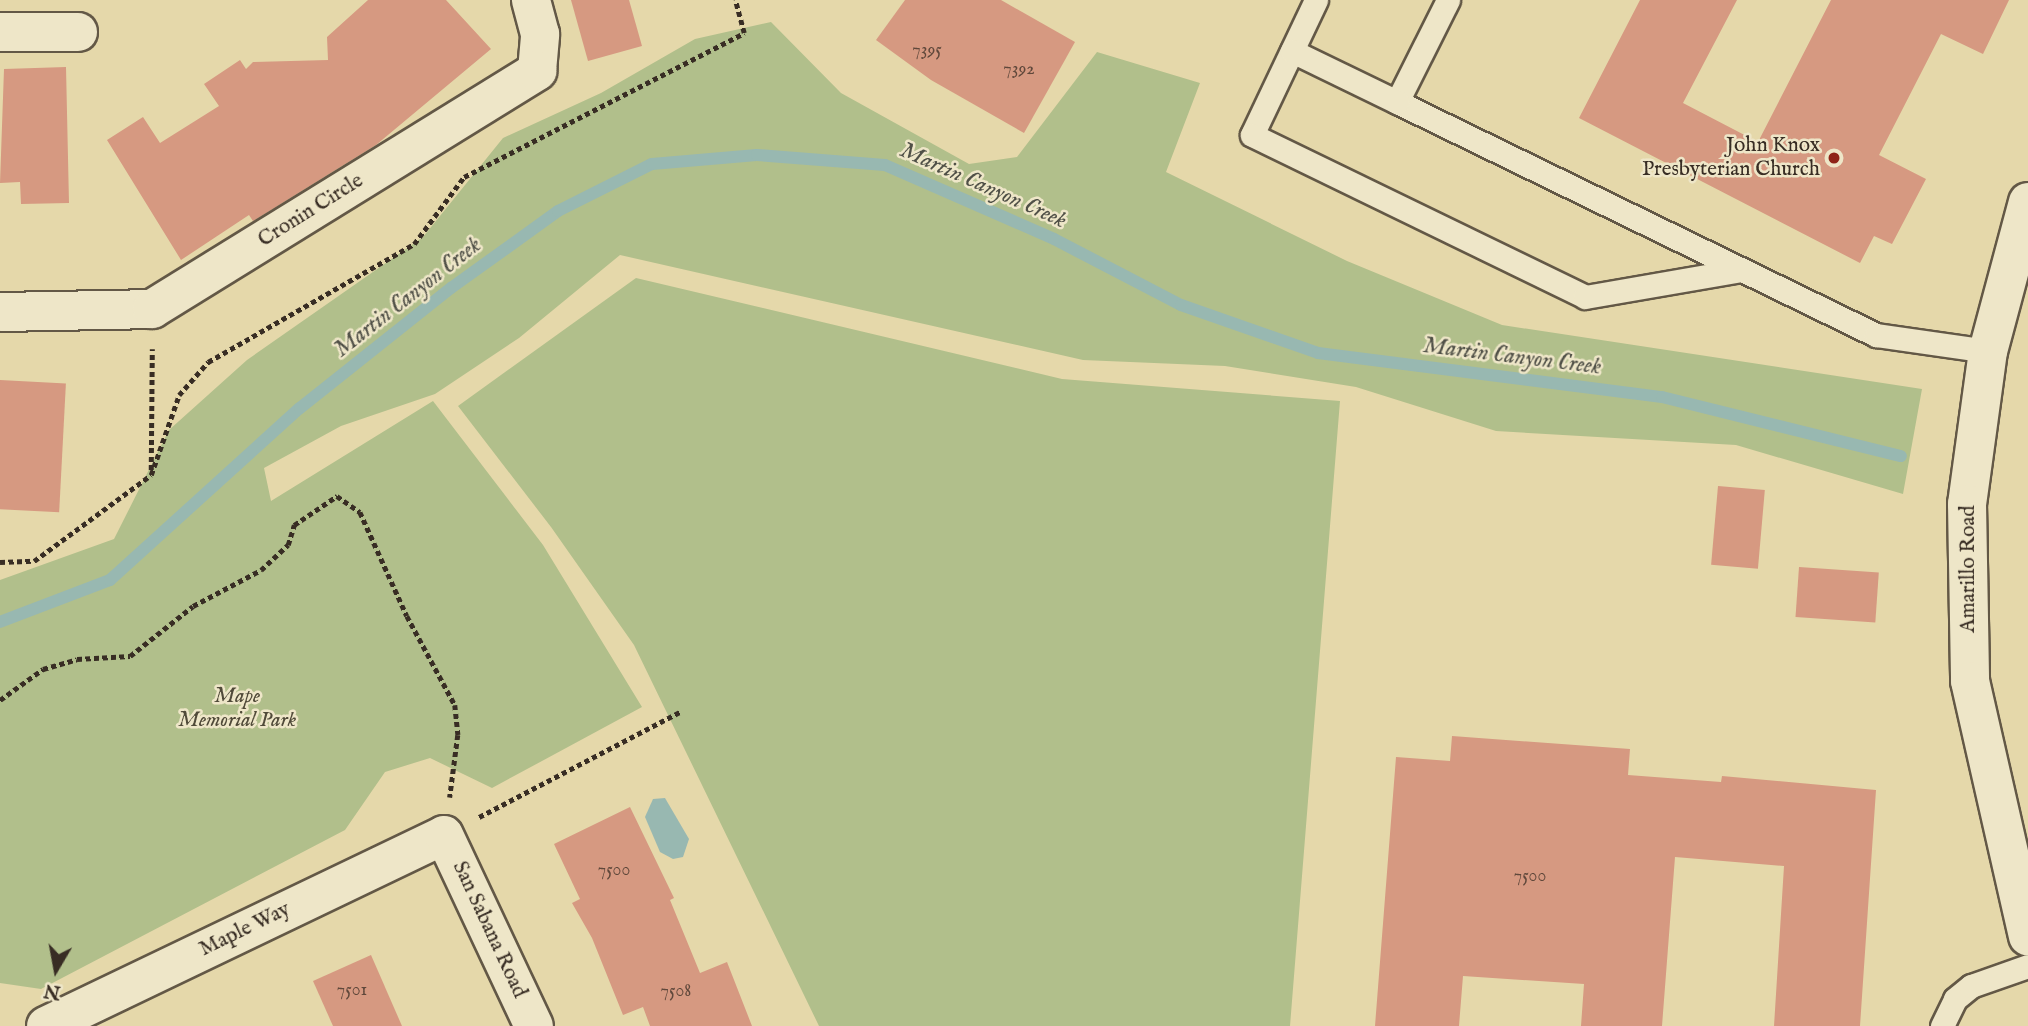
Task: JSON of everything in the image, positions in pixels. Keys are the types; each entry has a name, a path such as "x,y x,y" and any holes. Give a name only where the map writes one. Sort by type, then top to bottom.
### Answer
{"street":[{"name":"Cronin Circle","path":"152,309 537,71 540,34 531,0"},
{"path":"0,32 78,33"},
{"name":"Amarillo Road","path":"2028,202 1988,351 1967,504 1970,681 2028,942"},
{"path":"0,312 152,309"},
{"name":"Maple Way","path":"46,1026 444,835"},
{"name":"San Sabana Road","path":"444,835 534,1026"}],"lane":[{"path":"1316,0 1252,135 1585,297 1741,270"},
{"path":"1397,102 1447,0"},
{"path":"1292,51 1876,335 1988,351"},
{"path":"1942,1026 1955,999 2028,942"}],"path":[{"path":"0,562 34,561 151,475 179,395 208,362 414,244 464,177 744,33 735,0"},
{"path":"151,475 152,309"},
{"path":"0,700 43,669 76,659 130,656 193,606 261,570 288,545 294,525 337,496 360,512 407,616 455,705 458,735 444,835"},
{"path":"444,835 680,712"}],"green space":[{"name":"Mape Memorial Park","path":"771,22 841,93 969,164 1017,157 1097,52 1200,83 1166,172 1347,261 1502,325 1922,389 1903,494 1736,445 1496,431 1356,387 1225,366 1083,360 620,255 519,338 435,394 341,426 264,468 271,501 433,401 543,545 642,707 492,788 430,758 385,772 345,830 41,989 0,983 0,580 114,539 169,430 247,360 423,237 503,138 601,93 695,39"},
{"path":"636,278 1062,379 1340,401 1290,1026 819,1026 634,645 551,527 458,406"}],"water":[{"path":"665,798 689,839 683,857 673,859 660,852 645,817 653,799"}],"building":[{"path":"368,0 446,0 491,49 376,145 253,221 249,215 181,260 107,140 143,117 160,143 219,106 204,84 240,60 246,69 253,62 328,60 327,37"},
{"path":"571,0 629,0 642,46 588,61"},
{"path":"905,0 1001,0 1075,42 1024,133 931,80 876,40"},
{"path":"1640,0 1737,0 1683,103 1758,142 1831,0 2009,0 1983,54 1941,34 1879,155 1926,179 1892,244 1874,236 1860,263 1579,118"},
{"path":"66,67 69,203 21,204 20,182 0,183 4,69"},
{"path":"0,380 66,383 59,512 0,509"},
{"path":"1718,486 1765,490 1758,569 1711,565"},
{"path":"1799,567 1879,573 1875,622 1796,617"},
{"path":"1452,736 1630,749 1628,775 1721,782 1722,776 1876,790 1860,1026 1774,1026 1784,866 1675,857 1662,1026 1581,1026 1584,984 1463,976 1459,1026 1375,1026 1396,757 1450,761"},
{"path":"630,807 674,898 670,900 700,973 727,962 752,1026 650,1026 643,1007 623,1015 592,938 572,903 580,899 554,844"},
{"path":"371,955 402,1026 333,1026 313,981"}],"waterway":[{"name":"Martin Canyon Creek","path":"0,622 110,580 300,408 451,288 558,211 652,164 757,155 885,165 1054,239 1181,305 1318,353 1662,397 1901,456"}],"place":[{"name":"John Knox Presbyterian Church","path":"1834,158"}]}
